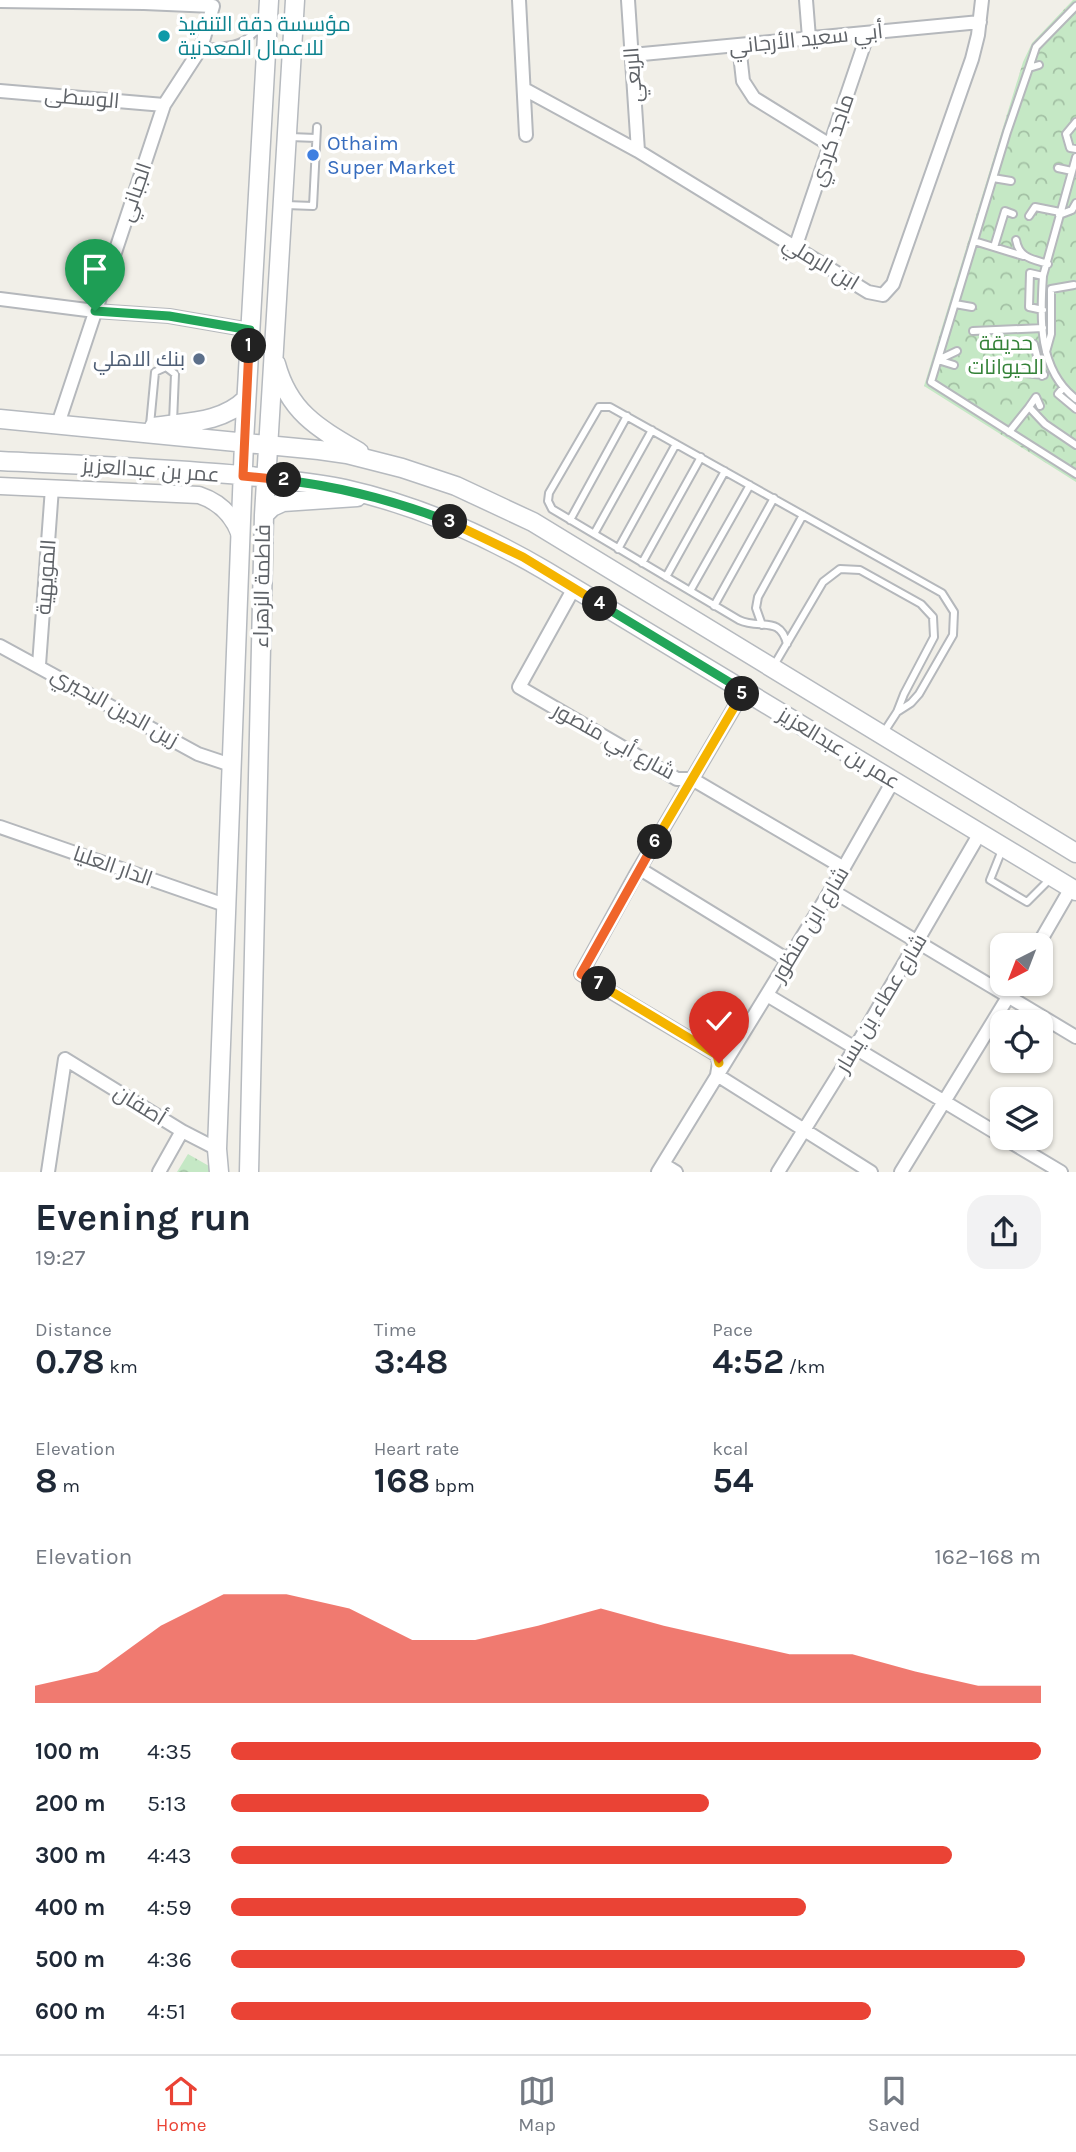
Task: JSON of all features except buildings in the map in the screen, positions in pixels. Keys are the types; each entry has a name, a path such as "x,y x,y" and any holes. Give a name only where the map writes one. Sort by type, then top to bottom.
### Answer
{"main road":[{"name":"فاطمة الزهراء","path":"252,1171 249,1121 265,478 295,2"},
{"path":"219,1172 217,1149 225,905 244,442 269,7"},
{"path":"273,352 285,390 307,418 374,460"},
{"path":"128,431 223,416 246,399"},
{"name":"عمر بن عبدالعزيز","path":"0,419 319,450 374,460 456,486 508,509 1076,853"},
{"name":"عمر بن عبدالعزيز","path":"0,461 189,470 319,484 424,512 474,532 523,557 1074,889"},
{"path":"264,515 272,507 289,500 316,501 372,496"}],"street":[{"path":"519,0 526,90 526,135"},
{"name":"الربعي","path":"628,0 638,151"},
{"path":"806,0 809,38"},
{"name":"ابن الرملي","path":"526,90 638,151 873,295 883,295 891,288 972,59 982,0"},
{"path":"0,1 144,1"},
{"name":"الجباني","path":"58,424 164,105 201,48 213,6 144,1"},
{"name":"أبي سعيد الأرجاني","path":"632,55 980,22"},
{"name":"ماجد كردي","path":"795,248 868,33"},
{"path":"739,45 743,80 754,99 830,145"},
{"name":"الوسطى","path":"0,91 164,105"},
{"path":"0,299 95,311 169,316 250,330"},
{"name":"عمر بن عبدالعزيز","path":"0,486 200,495 226,510 241,536"},
{"name":"المويهية","path":"39,665 52,488"},
{"name":"شارع أبي منصور","path":"574,588 519,687 677,779 692,779 844,869"},
{"name":"زين الدين البحيري","path":"0,646 198,754 231,765"},
{"path":"744,691 581,974 717,1055 717,1075 871,1172"},
{"name":"شارع ابن منظور","path":"660,1168 844,869 893,781"},
{"name":"الدار العليا","path":"0,827 225,905"},
{"name":"شارع عطاء بن يسار","path":"778,1172 855,1048 980,833"},
{"path":"640,869 788,960"},
{"path":"1046,933 1074,889"},
{"path":"831,890 990,985"},
{"path":"766,995 990,1129"},
{"path":"901,1172 1008,996 1076,1037"},
{"name":"أصفان","path":"48,1172 65,1059 182,1131 217,1149"},
{"path":"159,1172 182,1131"},
{"path":"1025,1150 1061,1172"},
{"path":"660,1168 676,1172"}],"lane":[{"path":"1076,6 1036,47 1004,142 931,382 1076,474"},
{"path":"201,48 245,42 269,7"},
{"path":"1029,68 1039,65"},
{"path":"1076,122 1066,134 1070,148 1076,149"},
{"path":"282,205 313,206 317,127"},
{"path":"286,137 316,138"},
{"path":"1004,142 1013,144"},
{"path":"1076,158 1044,276 1043,310 1044,342 1053,373 1063,388 1076,399"},
{"path":"1058,168 1072,171"},
{"path":"993,178 1011,181"},
{"path":"1029,216 1035,206 1060,213 1072,210 1076,203"},
{"path":"993,247 1005,211 1013,214"},
{"path":"1016,240 1017,250 1023,256"},
{"path":"974,242 1048,264"},
{"path":"1043,310 1029,307 1030,273 1044,276"},
{"path":"1046,354 1051,334 1051,289 1074,285"},
{"path":"955,304 972,307"},
{"path":"973,331 1043,328"},
{"path":"1042,376 1032,344 1044,342"},
{"path":"938,360 957,351"},
{"path":"938,360 954,365"},
{"path":"149,427 154,376 158,369 166,366 175,374 173,424"},
{"path":"1025,373 1042,376 1053,373"},
{"path":"1063,388 1058,394 1076,409"},
{"path":"1009,432 1036,397 1040,406"},
{"path":"787,644 785,634 779,628 771,624 744,623 552,509 548,501 550,493 599,407 607,405 936,589 951,605 955,620 953,635 919,694 897,712"},
{"path":"1029,407 1045,424 1076,445"},
{"path":"570,520 627,416"},
{"path":"594,534 652,430"},
{"path":"618,549 676,444"},
{"path":"642,563 701,457"},
{"path":"666,577 725,471"},
{"path":"690,591 750,485"},
{"path":"714,606 774,498"},
{"path":"762,625 756,608 758,597 803,515"},
{"path":"773,668 823,582 840,569 860,570 921,604 933,617 934,637 897,712 883,734"},
{"path":"1003,847 990,880 1027,902 1052,877"}],"green space":[{"name":"حديقة الحيوانات","path":"1076,0 1076,482 924,386 1023,62 1032,43"},
{"path":"188,1154 209,1166 210,1172 177,1172"}],"place":[{"name":"مؤسسة دقة التنفيذ للاعمال المعدنية","path":"164,36"},
{"name":"Othaim Super Market","path":"313,155"},
{"name":"بنك الاهلي","path":"199,359"}],"route":[{"path":"95,311 169,316 250,330 243,476 345,489 398,503 474,532 546,571 744,691 635,876 581,974 717,1055 719,1063"}]}
